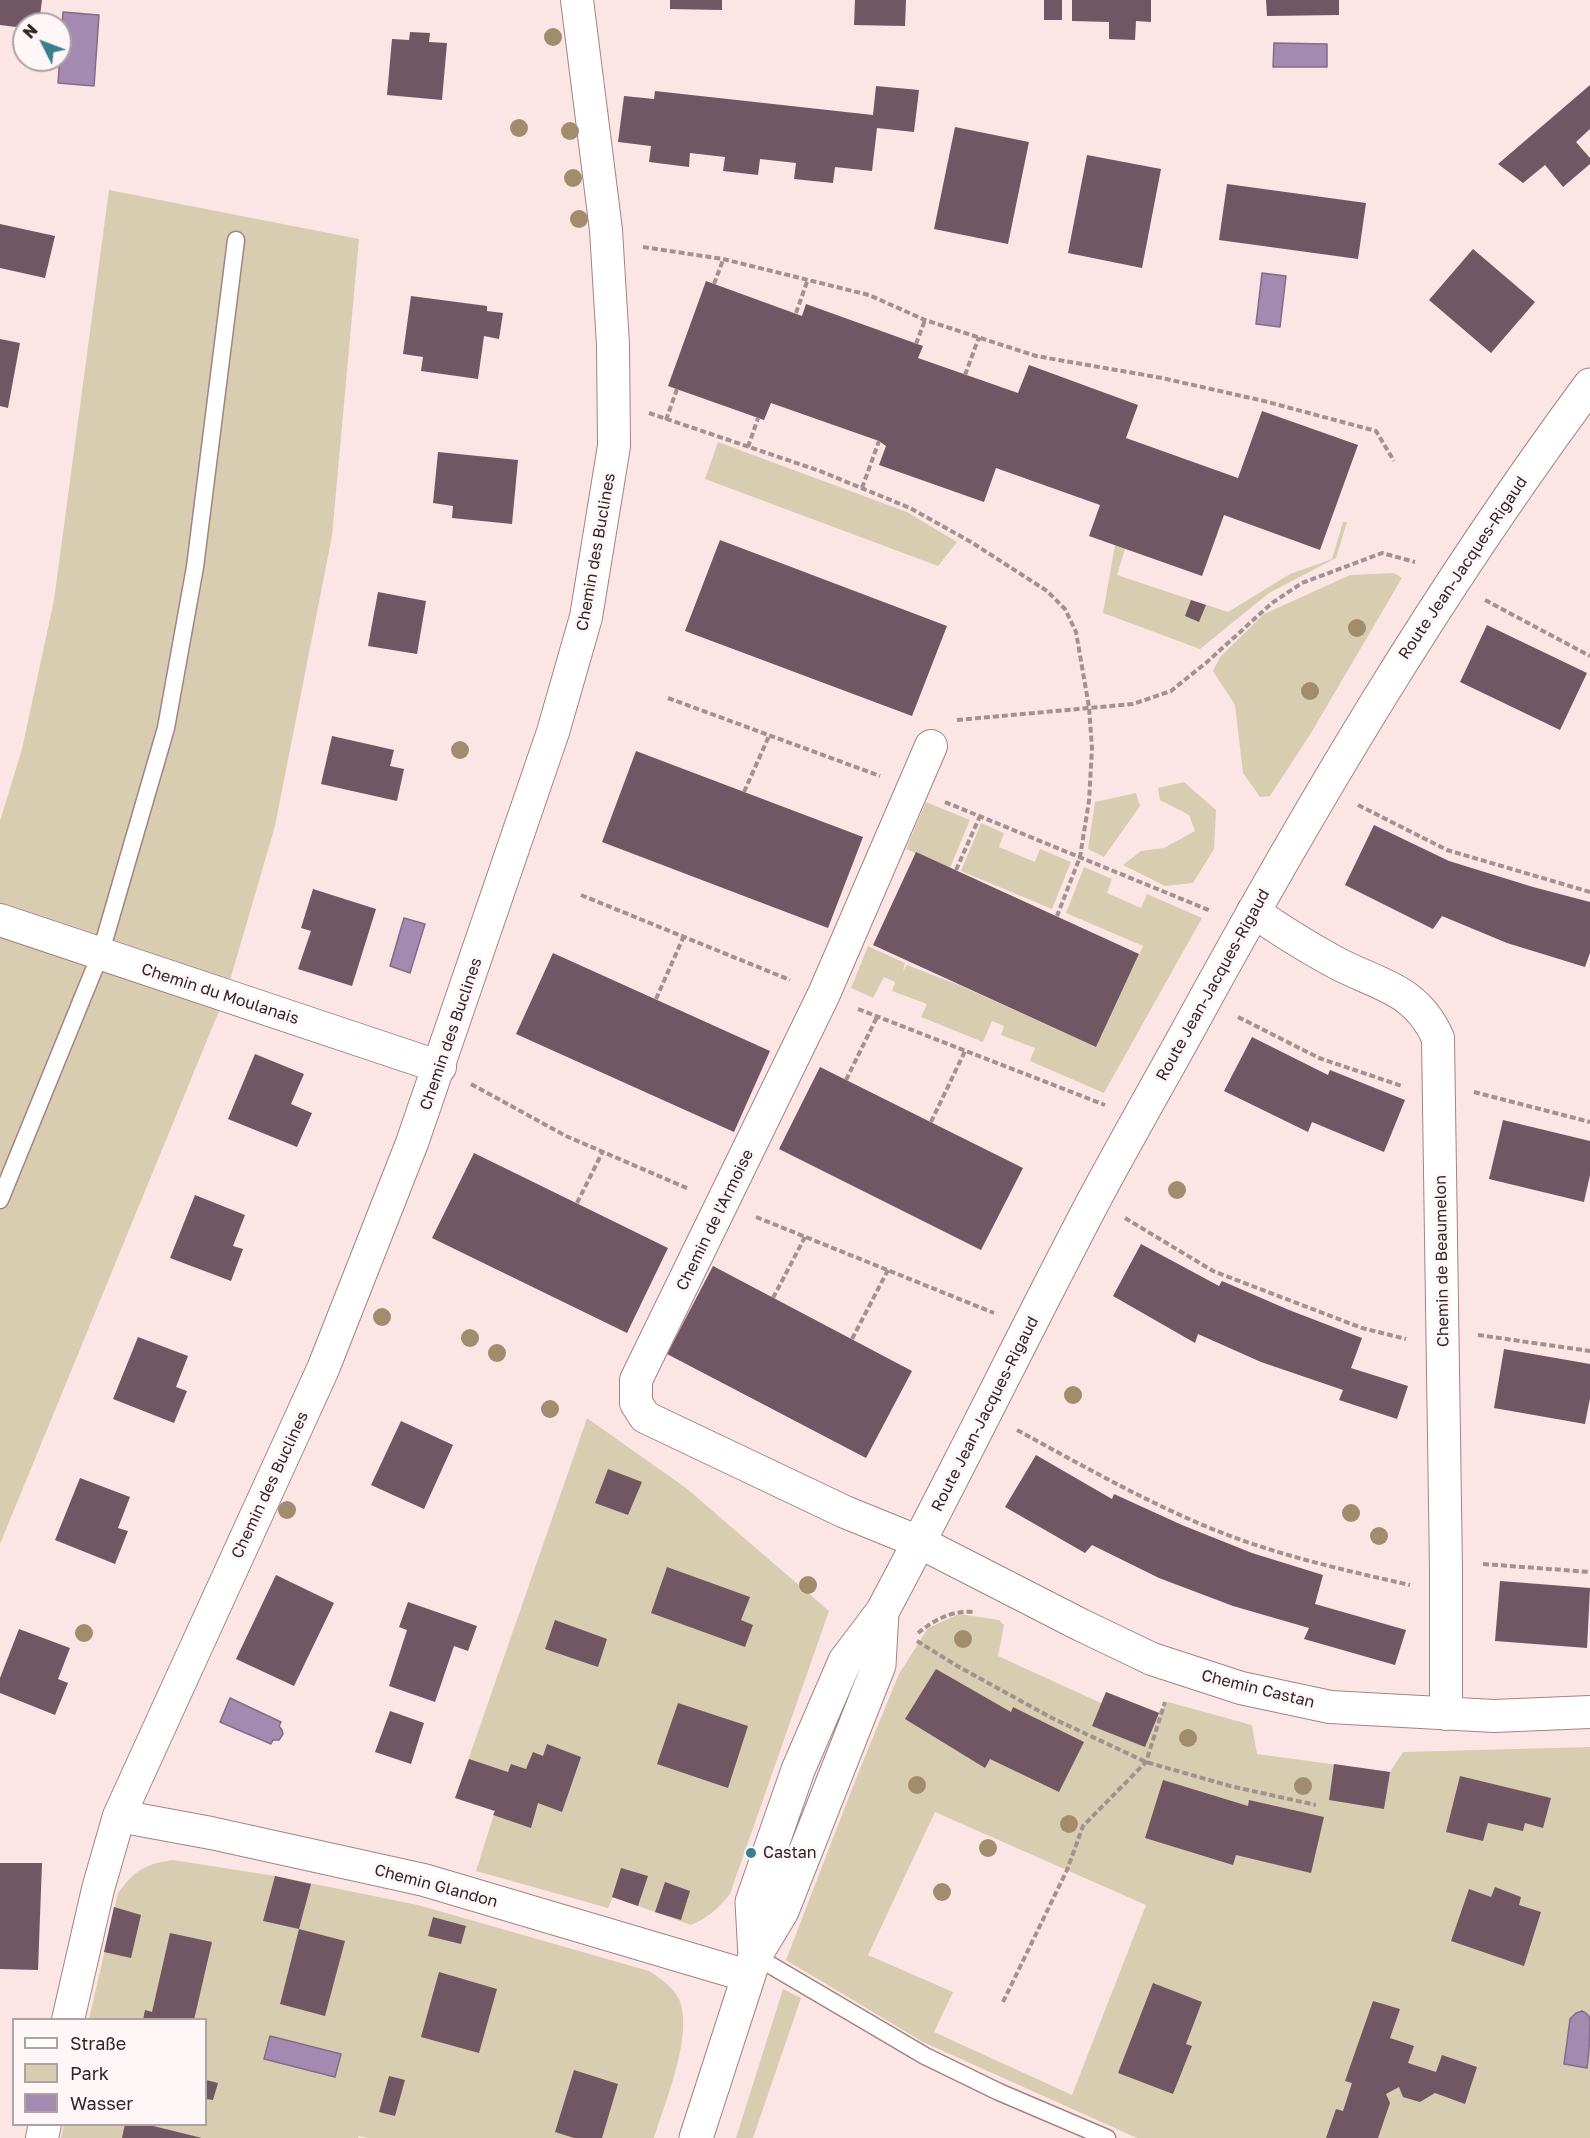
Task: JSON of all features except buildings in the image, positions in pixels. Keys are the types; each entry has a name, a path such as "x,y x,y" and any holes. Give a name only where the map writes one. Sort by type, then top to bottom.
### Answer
{"street":[{"name":"Chemin des Buclines","path":"68,2018 98,1889 119,1816 323,1369 412,1143 440,1067 553,732 586,617 614,446 613,345 607,243 577,0"},
{"name":"Route Jean-Jacques-Rigaud","path":"696,2138 751,1966 752,1902 798,1770 845,1660 882,1612 1095,1200 1253,911 1422,627 1500,509 1590,385"},
{"name":"Chemin de l'Armoise","path":"919,1542 845,1512 645,1417 636,1403 636,1380 824,994 931,747"},
{"name":"Chemin de Beaumelon","path":"1253,911 1332,961 1405,995 1430,1020 1438,1038 1446,1713"},
{"name":"Chemin du Moulanais","path":"0,920 440,1067"},
{"name":"Chemin Castan","path":"919,1542 1152,1659 1230,1685 1330,1707 1494,1716 1590,1712"},
{"name":"Chemin Glandon","path":"119,1816 211,1833 424,1880 751,1966"}],"lane":[{"path":"0,1200 100,954 166,728 195,567 236,240"},
{"path":"751,1966 925,2056 1107,2138"}],"path":[{"path":"607,243 723,259 808,279 869,295 925,320 1036,356 1162,378 1264,401 1376,431 1394,461"},
{"path":"714,284 723,259"},
{"path":"796,314 808,279"},
{"path":"916,344 925,320"},
{"path":"965,375 979,337"},
{"path":"676,389 663,419 820,471 910,508 970,542 1047,591 1065,609 1076,632 1089,707 1092,759 1089,801 1080,857 1057,916"},
{"path":"748,447 758,418"},
{"path":"862,488 879,441"},
{"path":"931,747 957,720 1132,704 1171,691 1272,603 1302,584 1382,553 1415,562"},
{"path":"1484,600 1590,656"},
{"path":"668,698 912,788 1211,911"},
{"path":"744,792 769,736"},
{"path":"1355,804 1447,850 1590,892"},
{"path":"956,870 980,816"},
{"path":"581,895 877,1017 1106,1105"},
{"path":"656,999 683,938"},
{"path":"1234,1015 1319,1058 1409,1089 1439,1090 1590,1122"},
{"path":"846,1080 877,1017"},
{"path":"931,1122 965,1051"},
{"path":"440,1067 566,1136 723,1204 995,1314"},
{"path":"577,1203 603,1151"},
{"path":"1117,1213 1213,1271 1362,1328 1442,1339 1590,1351"},
{"path":"773,1298 805,1237"},
{"path":"852,1339 888,1270"},
{"path":"1007,1424 1129,1491 1226,1534 1326,1566 1446,1593"},
{"path":"1445,1561 1590,1572"},
{"path":"882,1612 913,1638 959,1667 1052,1718 1146,1762 1230,1786 1316,1805"},
{"path":"1003,2002 1067,1870 1083,1826 1146,1762 1167,1696"}],"green space":[{"path":"109,190 359,239 332,536 275,826 226,994 0,1544 0,821 22,749 54,600"},
{"path":"718,442 907,512 957,542 938,566 705,479"},
{"path":"1343,522 1347,522 1336,558 1269,593 1200,649 1103,613 1115,545 1125,549 1117,575 1228,612 1290,574 1332,559"},
{"path":"1394,573 1402,578 1311,733 1270,796 1260,797 1243,773 1235,705 1213,671 1220,657 1264,614 1350,575"},
{"path":"1184,782 1216,810 1214,849 1193,883 1165,886 1123,865 1141,851 1164,848 1195,831 1189,815 1160,800 1158,788"},
{"path":"1136,793 1140,806 1104,857 1088,849 1095,802"},
{"path":"926,802 970,820 950,868 906,849"},
{"path":"981,823 1004,833 999,847 1035,862 1040,849 1071,862 1052,909 961,871"},
{"path":"1084,867 1112,879 1107,893 1141,908 1147,894 1202,918 1104,1093 1030,1061 1035,1048 1001,1035 1004,1026 992,1021 983,1042 921,1017 927,1004 892,991 895,982 884,977 873,998 851,988 868,946 905,963 903,971 907,965 959,985 1096,1047 1143,946 1066,913"},
{"path":"587,1418 686,1488 829,1611 730,1894 713,1912 691,1925 613,1897 608,1908 476,1871 495,1811 455,1798"},
{"path":"959,1614 999,1620 1004,1625 998,1656 1101,1703 1106,1692 1158,1712 1168,1702 1252,1725 1257,1754 1390,1772 1403,1752 1590,1747 1590,2138 1137,2138 923,2042 786,1960 899,1674 928,1628","holes":["935,1812 1146,1905 1072,2095 934,2032 953,1992 868,1955"]},
{"path":"173,1860 275,1876 418,1905 649,1971 673,1991 679,1999 683,2013 681,2049 654,2138 367,2138 359,2136 358,2138 61,2138 64,2126 207,2126 207,2018 89,2018 118,1893 141,1869"},
{"path":"783,1989 801,1998 753,2138 736,2138"}],"water":[{"path":"72,13 99,15 94,86 58,83 59,72 72,72"},
{"path":"1274,43 1327,44 1327,67 1273,67"},
{"path":"1262,273 1286,276 1280,327 1256,324"},
{"path":"404,918 425,924 410,973 390,966"},
{"path":"230,1698 281,1722 279,1726 283,1734 279,1740 273,1740 271,1744 220,1722"},
{"path":"1582,2011 1590,2018 1587,2068 1564,2064 1570,2019"},
{"path":"270,2036 341,2054 335,2077 264,2059"}],"place":[{"name":"Castan","path":"751,1853"}]}
